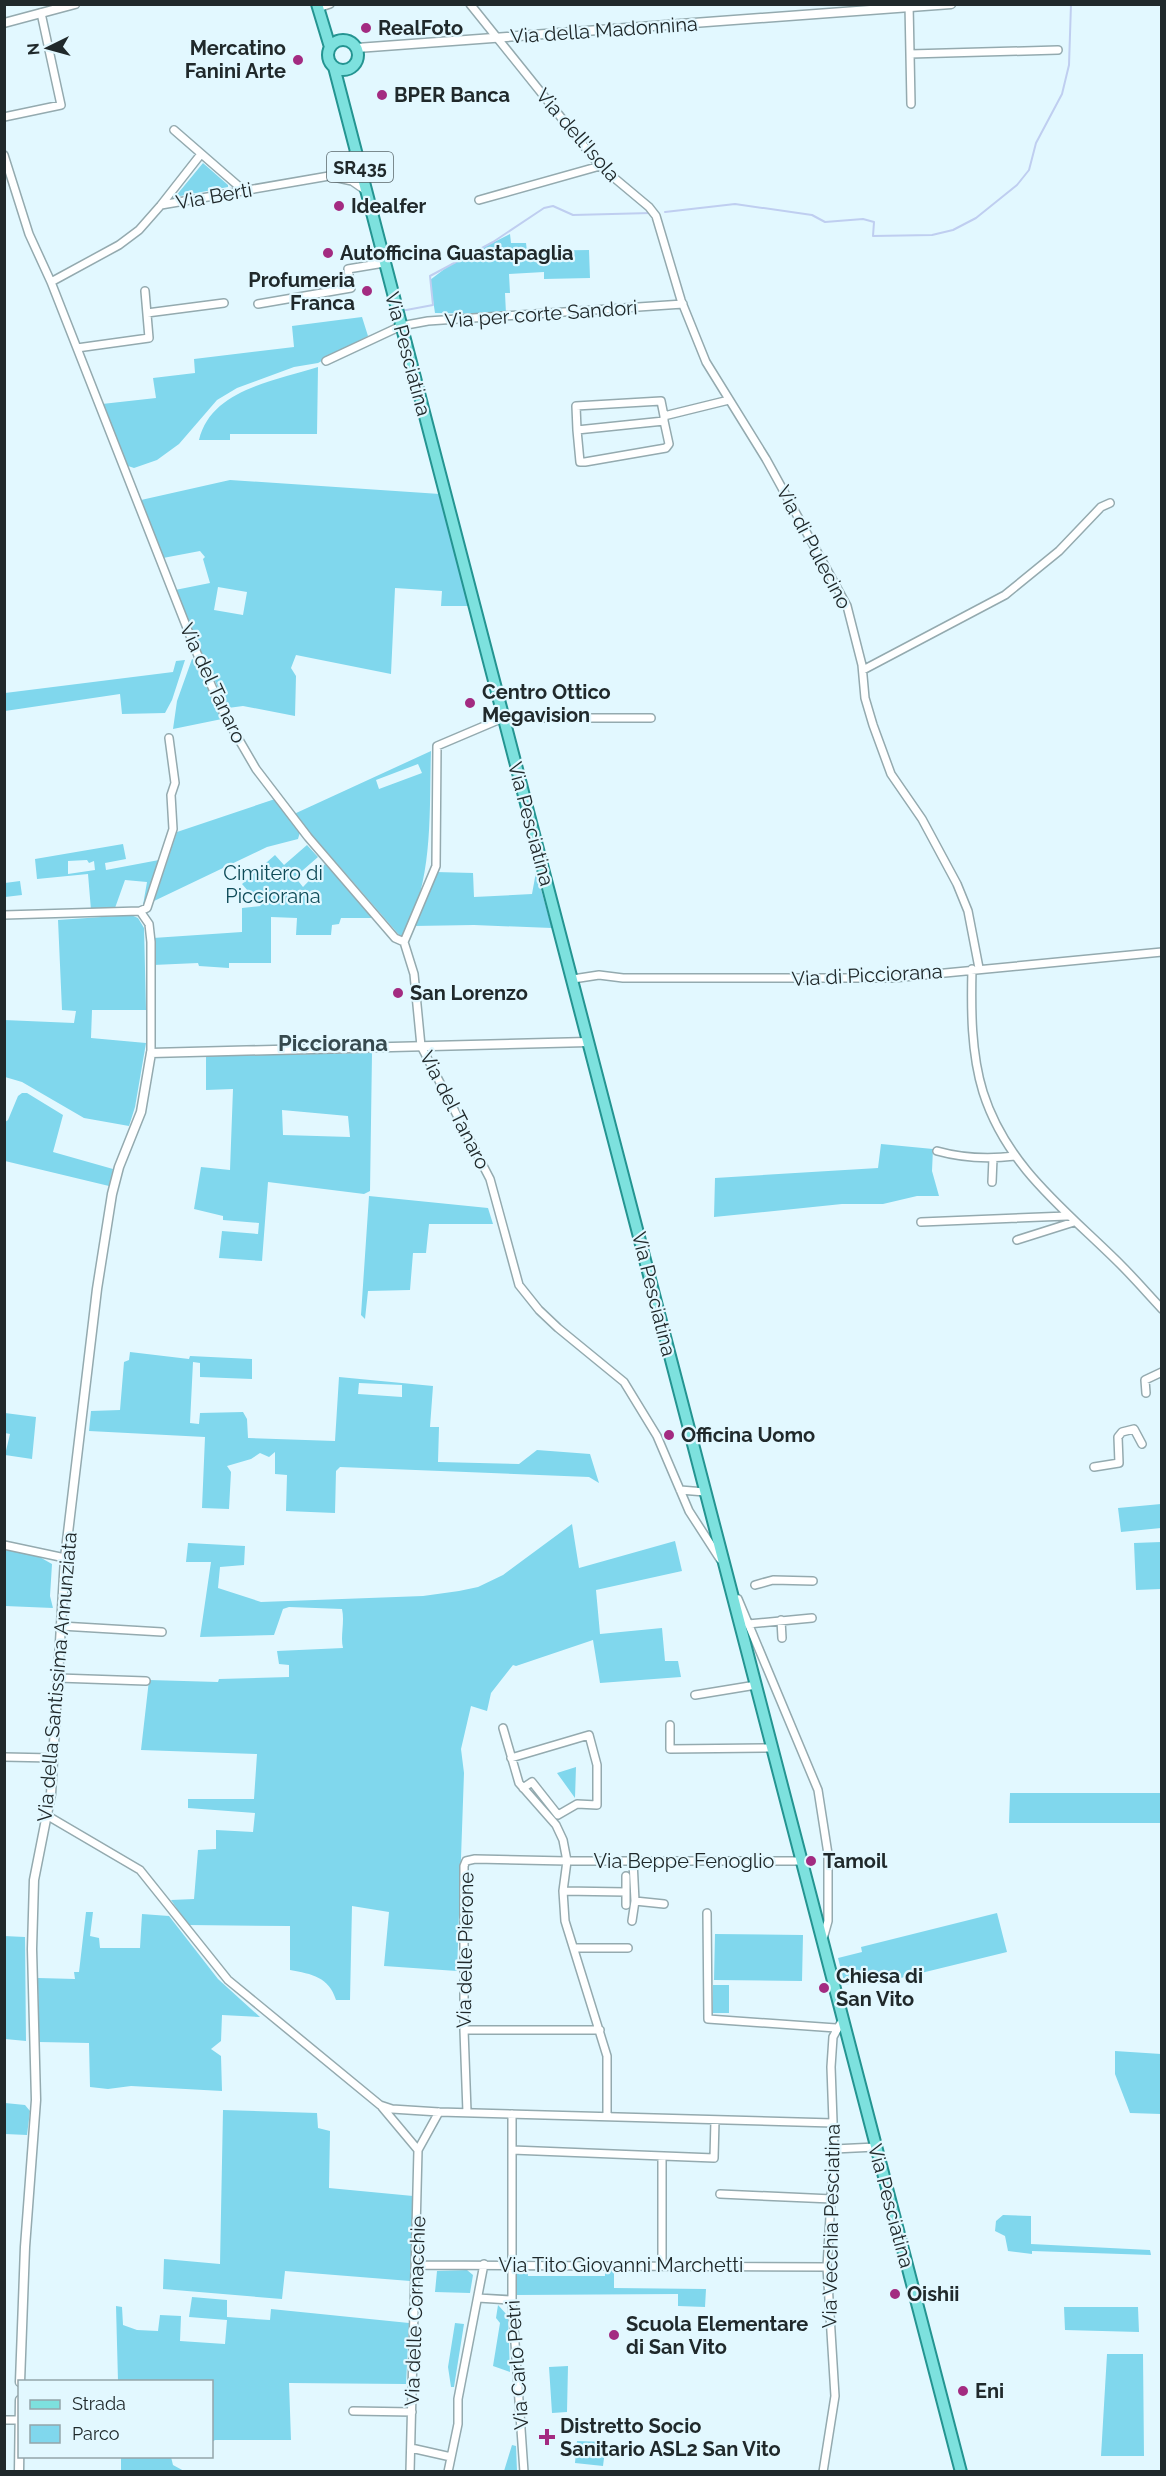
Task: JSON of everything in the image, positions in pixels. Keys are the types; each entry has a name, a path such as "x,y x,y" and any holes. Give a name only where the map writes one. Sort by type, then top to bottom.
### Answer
{"main road":[{"name":"Via Pesciatina","path":"317,6 330,42 328,58 338,73 382,259 573,979 802,1861 822,1940 839,2023 876,2147 961,2472"},
{"path":"330,42 348,40 360,50 352,67 338,73"}],"street":[{"path":"4,23 75,4"},
{"path":"317,6 330,4"},
{"name":"Via dell'Isola","path":"470,4 600,166 649,207 656,216 683,304"},
{"name":"Via della Madonnina","path":"360,50 951,4"},
{"path":"909,6 911,104"},
{"path":"4,117 61,105 40,13"},
{"path":"910,54 1058,50"},
{"path":"174,130 243,190"},
{"path":"329,176 344,168 356,149"},
{"path":"161,205 201,154"},
{"path":"4,155 29,234 77,348 149,338 145,291"},
{"path":"479,200 600,166"},
{"path":"344,168 362,171"},
{"path":"351,181 362,171"},
{"path":"329,176 351,181 366,191"},
{"name":"Via Berti","path":"51,282 119,245 139,230 161,205 329,176"},
{"path":"258,304 351,288 348,269 382,259"},
{"path":"147,313 224,303"},
{"name":"Via per corte Sandori","path":"326,362 401,326 428,321 683,304"},
{"name":"Via di Pulecino","path":"683,304 706,362 766,459 847,606 863,670 865,698 891,774 922,819 957,884 968,911 975,969 972,1021 981,1084 1015,1156 1029,1176 1067,1216 1120,1265 1161,1309"},
{"name":"Via del Tanaro","path":"77,348 196,651 238,740 256,770 308,837 395,938 404,942 414,974 421,1046 490,1179 519,1285 552,1322 624,1382 657,1436 689,1511 725,1567"},
{"path":"577,430 664,419 729,400"},
{"path":"661,401 664,419 669,444 666,448 580,462 576,406 661,401"},
{"path":"863,670 1005,595 1059,551 1101,507 1110,503"},
{"path":"404,942 436,866 437,746 503,718 651,718"},
{"path":"4,915 140,911 147,908 173,829 171,795 175,783 170,738"},
{"path":"140,911 150,931 151,1053 588,1042"},
{"name":"Via di Picciorana","path":"573,979 599,975 623,978 862,980 1161,952"},
{"name":"Via della Santissima Annunziata","path":"20,2380 25,2247 36,2100 33,1898 36,1866 48,1816 54,1758 65,1558 97,1289 112,1194 119,1167 141,1112 151,1053"},
{"path":"937,1151 951,1155 993,1158 1015,1156"},
{"path":"992,1182 993,1158"},
{"path":"921,1222 1067,1216"},
{"path":"1017,1240 1074,1222"},
{"path":"1146,1393 1145,1380 1161,1372"},
{"path":"1094,1467 1119,1463 1118,1437 1122,1432 1134,1429 1142,1444"},
{"path":"680,1490 705,1492"},
{"path":"4,1545 65,1558"},
{"name":"Via Pesciatina","path":"725,1567 818,1790 828,1854 828,1921 822,1940"},
{"path":"755,1585 773,1580 813,1581"},
{"path":"748,1624 812,1618"},
{"path":"781,1620 782,1638"},
{"path":"61,1626 162,1632"},
{"path":"58,1678 146,1681"},
{"path":"695,1695 756,1685"},
{"path":"669,1725 670,1749 772,1748"},
{"path":"503,1728 511,1758 524,1788 556,1825 563,1840 567,1861 563,1891 565,1921 607,2056 607,2115"},
{"path":"511,1758 589,1735 597,1765 597,1805 577,1804 558,1815 532,1782 524,1788"},
{"path":"4,1757 54,1758"},
{"path":"48,1816 140,1870 228,1980 380,2105 418,2150 439,2112"},
{"name":"Via delle Pierone","path":"467,2112 463,1872 466,1861 475,1859 567,1861"},
{"name":"Via Beppe Fenoglio","path":"567,1861 802,1861"},
{"path":"632,1921 635,1901 633,1861"},
{"path":"626,1876 626,1905"},
{"path":"563,1891 626,1892"},
{"path":"635,1901 664,1904"},
{"path":"707,1913 708,2019 839,2023"},
{"path":"574,1948 628,1948"},
{"name":"Via Vecchia Pesciatina","path":"823,2472 835,2396 827,2267 834,2149 831,2067 839,2023"},
{"path":"464,2030 600,2030"},
{"path":"380,2105 392,2109 439,2112 833,2123"},
{"name":"Via Carlo Petri","path":"512,2114 512,2300 524,2472"},
{"path":"512,2150 714,2158 715,2120"},
{"path":"834,2149 876,2147"},
{"name":"Via delle Cornacchie","path":"410,2472 418,2150"},
{"path":"662,2157 662,2265"},
{"path":"720,2194 832,2199"},
{"path":"448,2472 458,2424 458,2399 484,2264"},
{"name":"Via Tito Giovanni Marchetti","path":"416,2265 827,2267"},
{"path":"478,2298 512,2300"},
{"path":"352,2411 412,2412"},
{"path":"411,2448 451,2457"}],"green space":[{"path":"203,163 228,187 175,197"},
{"path":"510,234 511,243 526,243 527,251 589,250 590,278 544,279 544,272 509,274 510,293 505,293 506,314 435,313 430,280 451,264"},
{"path":"362,317 368,336 318,363 294,367 237,388 217,400 179,444 157,460 134,468 125,465 102,404 156,398 153,378 195,373 194,359 294,347 292,326"},
{"path":"318,367 317,434 230,434 230,440 199,440 206,423 217,409 231,398 265,383"},
{"path":"230,480 440,494 469,606 441,606 442,591 395,588 391,674 296,655 291,668 296,676 295,716 243,706 228,708 193,636 175,590 210,583 203,559 205,557 200,551 163,558 141,500","holes":["218,587 247,592 243,615 214,610"]},
{"path":"192,659 196,661 222,719 173,729 177,701"},
{"path":"185,660 172,700 165,713 122,714 120,694 5,711 5,693 173,672 176,661"},
{"path":"431,751 425,869 414,914 404,935 400,936 294,814","holes":["418,764 422,773 379,789 376,780"]},
{"path":"275,799 300,832 298,839 267,847 154,901 177,832"},
{"path":"123,844 126,859 105,863 106,870 159,860 148,902 143,905 147,882 125,880 115,908 91,910 88,874 37,879 35,859","holes":["87,860 89,863 94,861 95,870 68,874 68,861"]},
{"name":"Cimitero di Picciorana","path":"307,845 318,857 295,877 303,887 325,864 374,918 341,918 339,924 332,925 331,935 296,935 297,918 271,917 271,963 229,963 229,968 199,966 198,963 153,965 153,938 242,932 242,908 261,906 242,884 275,855 284,865"},
{"path":"436,872 473,873 474,897 532,894 536,872 552,928 474,925 413,926"},
{"path":"20,881 22,895 5,897 5,883"},
{"path":"131,915 138,918 144,928 146,1010 92,1010 91,1038 146,1043 135,1107 129,1126 84,1118 22,1082 5,1077 4,1020 74,1023 76,1011 62,1010 58,920"},
{"path":"372,1053 370,1191 364,1194 268,1182 262,1261 219,1258 222,1231 258,1234 259,1223 223,1220 223,1216 194,1209 201,1167 230,1170 233,1089 206,1090 206,1056","holes":["282,1110 348,1116 350,1137 283,1135"]},
{"path":"27,1093 63,1115 53,1152 113,1169 109,1186 5,1161 5,1122 18,1096"},
{"path":"881,1144 933,1149 932,1171 939,1196 917,1196 883,1204 842,1204 714,1217 715,1178 878,1168"},
{"path":"369,1196 488,1208 493,1224 429,1224 426,1253 413,1253 410,1290 368,1291 365,1319 361,1315"},
{"path":"130,1352 189,1359 190,1356 252,1359 252,1379 200,1377 200,1363 193,1362 190,1423 199,1424 200,1413 243,1412 247,1419 248,1438 335,1441 339,1377 433,1386 430,1427 439,1427 438,1462 519,1464 537,1450 590,1454 599,1483 589,1477 340,1467 336,1471 335,1513 286,1511 287,1475 275,1474 275,1452 269,1457 260,1453 251,1459 227,1466 231,1472 229,1509 202,1508 205,1437 89,1431 91,1411 120,1410 124,1362 129,1360","holes":["359,1383 402,1385 402,1397 358,1394"]},
{"path":"5,1413 36,1417 32,1459 5,1455 10,1434 5,1433"},
{"path":"1161,1504 1161,1528 1121,1532 1118,1508"},
{"path":"572,1524 579,1568 675,1541 682,1571 596,1590 600,1634 662,1628 665,1661 678,1661 681,1677 600,1683 593,1640 516,1666 513,1665 491,1693 487,1711 471,1706 461,1749 464,1773 457,1971 384,1966 389,1912 352,1906 350,2000 336,2000 324,1981 312,1975 290,1970 290,1926 188,1925 171,1900 194,1899 198,1850 216,1849 216,1830 253,1832 255,1813 188,1808 188,1799 254,1799 257,1754 141,1750 149,1680 218,1682 219,1679 289,1677 289,1665 279,1664 277,1651 343,1648 343,1619 342,1609 289,1607 283,1609 274,1635 200,1637 211,1562 186,1562 188,1543 245,1546 244,1565 220,1567 218,1588 261,1602 423,1596 478,1587 503,1575"},
{"path":"1161,1542 1161,1589 1136,1590 1134,1543"},
{"path":"5,1550 36,1555 52,1564 50,1596 53,1608 5,1606"},
{"path":"576,1767 575,1798 557,1773"},
{"path":"1010,1793 1160,1793 1160,1823 1009,1823"},
{"path":"86,1912 93,1912 90,1936 99,1938 100,1948 140,1948 142,1914 169,1916 218,1979 260,2017 222,2015 221,2041 211,2049 221,2056 222,2091 131,2086 108,2089 90,2087 89,2043 39,2042 38,1978 75,1979 74,1972 79,1972"},
{"path":"997,1913 1007,1952 872,1985 870,1979 845,1985 838,1958 862,1952 861,1947"},
{"path":"715,1934 803,1935 802,1981 714,1980"},
{"path":"4,1936 25,1937 26,2041 5,2039"},
{"path":"713,1985 729,1985 729,2013 713,2013"},
{"path":"1115,2051 1161,2054 1161,2114 1130,2113 1115,2074"},
{"path":"5,2103 25,2105 30,2111 27,2135 5,2134"},
{"path":"223,2110 317,2113 318,2128 330,2131 329,2188 413,2196 410,2281 285,2271 282,2299 163,2289 164,2259 220,2264"},
{"path":"1003,2215 1031,2216 1031,2244 1150,2250 1151,2255 1032,2251 1032,2254 1008,2251 1005,2236 995,2231 996,2221"},
{"path":"527,2269 528,2276 605,2276 605,2271 614,2271 614,2288 706,2289 705,2307 678,2306 678,2294 516,2295 517,2274"},
{"path":"467,2270 473,2275 470,2293 435,2292 437,2271"},
{"path":"192,2297 227,2300 227,2317 270,2320 271,2309 409,2323 406,2384 289,2383 291,2440 213,2441 213,2380 118,2380 116,2306 122,2307 123,2325 137,2330 158,2331 160,2315 181,2316 180,2341 225,2344 227,2320 189,2317"},
{"path":"498,2305 508,2316 510,2372 493,2366 500,2323 496,2318"},
{"path":"1064,2307 1138,2307 1139,2332 1065,2330"},
{"path":"455,2323 464,2324 454,2387 451,2387 448,2367"},
{"path":"1107,2354 1143,2354 1144,2456 1101,2456"},
{"path":"568,2366 567,2412 552,2413 549,2367"},
{"path":"577,2441 606,2442 603,2466 575,2463"},
{"path":"512,2445 516,2446 517,2471 504,2471"},
{"path":"121,2458 171,2458 173,2465 184,2471 121,2471"}],"waterway":[{"path":"665,212 735,204 812,215 825,222 863,219 874,222 873,236 932,235 953,230 976,218 1017,185 1029,170 1036,143 1062,94 1069,65 1071,4"},
{"path":"401,311 433,305 430,276 493,242 544,208 553,206 573,215 651,213"}],"place":[{"name":"RealFoto","path":"366,28"},
{"name":"Mercatino Fanini Arte","path":"298,60"},
{"name":"BPER Banca","path":"382,95"},
{"name":"Idealfer","path":"339,206"},
{"name":"Autofficina Guastapaglia","path":"328,253"},
{"name":"Profumeria Franca","path":"367,291"},
{"name":"Centro Ottico Megavision","path":"470,703"},
{"name":"San Lorenzo","path":"398,993"},
{"name":"Officina Uomo","path":"669,1435"},
{"name":"Tamoil","path":"811,1861"},
{"name":"Chiesa di San Vito","path":"824,1988"},
{"name":"Oishii","path":"895,2294"},
{"name":"Scuola Elementare di San Vito","path":"614,2335"},
{"name":"Eni","path":"963,2391"},
{"name":"Distretto Socio Sanitario ASL2 San Vito","path":"547,2437"}],"district":[{"name":"Picciorana","path":"333,1043"}]}
